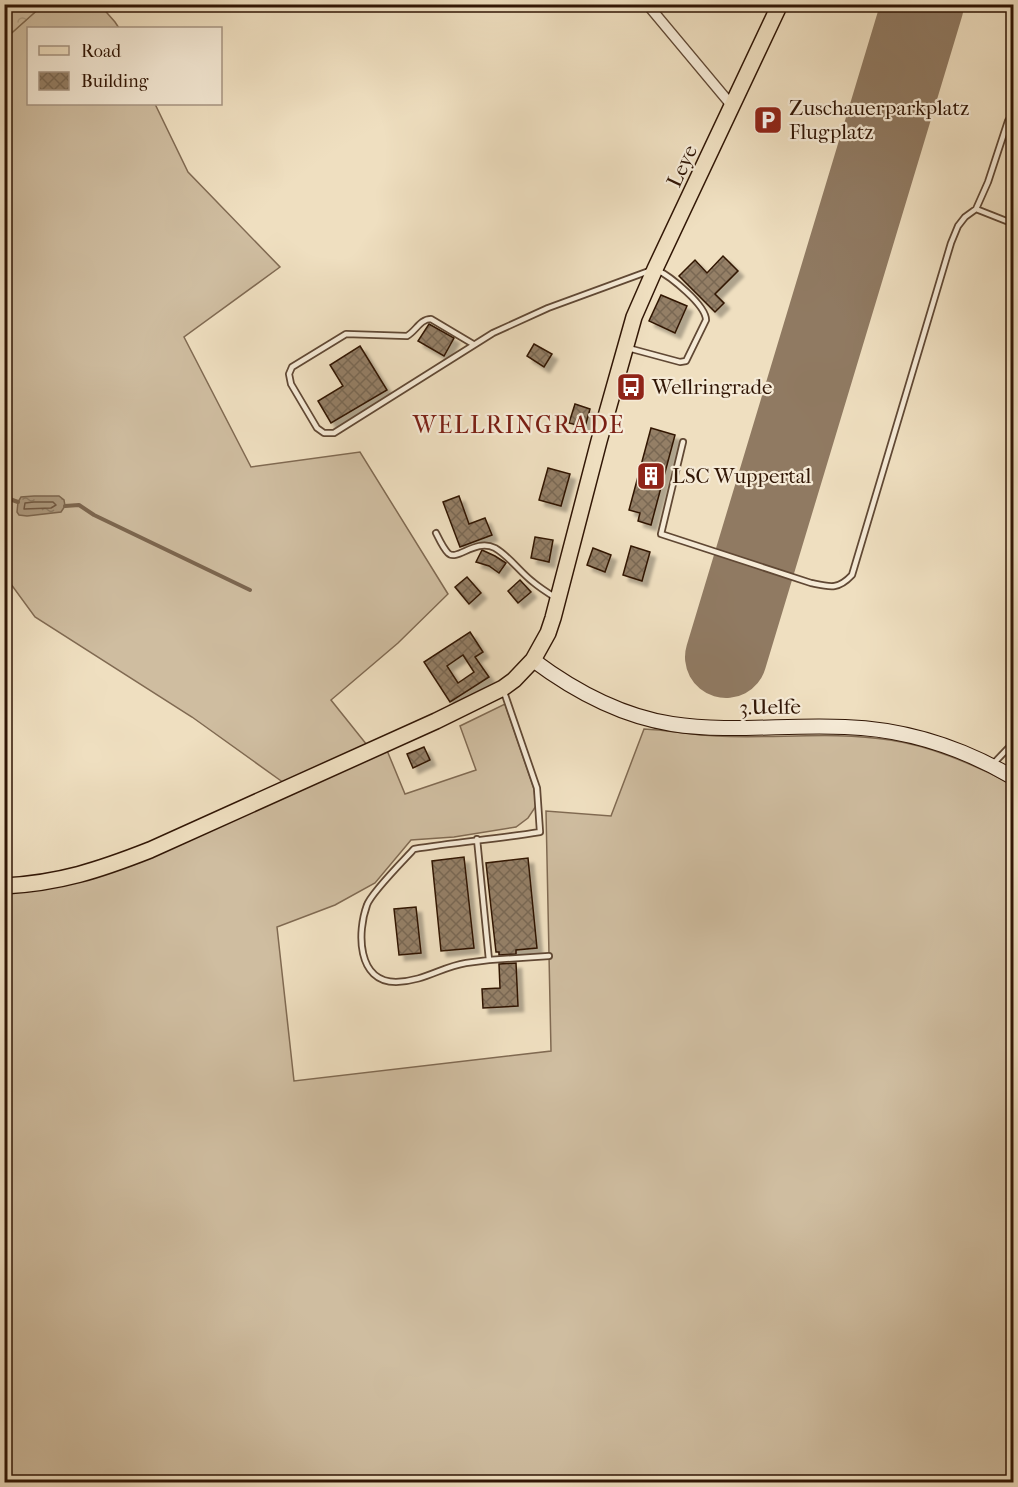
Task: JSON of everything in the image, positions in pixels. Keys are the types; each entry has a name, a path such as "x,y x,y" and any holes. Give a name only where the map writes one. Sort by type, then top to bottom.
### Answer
{"main road":[{"name":"Leye","path":"625,347 634,317 655,269 780,4"},
{"path":"4,886 63,880 102,869 150,850 378,747 503,688 514,680 533,660 548,633 625,347"}],"street":[{"path":"647,4 733,107"},
{"name":"3.Uelfe","path":"533,660 602,702 630,713 670,724 715,729 846,727 886,732 955,749 1014,778"}],"lane":[{"path":"683,442 661,534 811,583 828,586 842,585 852,576 951,243 958,226 965,217 976,210 988,182 1008,121 1014,112"},
{"path":"976,210 1014,224"},
{"path":"473,344 431,319 422,321 413,333 407,336 346,334 292,367 289,374 291,384 317,428 324,433 334,433 473,344 548,308 655,269 668,275 702,309 706,320 686,361 681,362 625,347"},
{"path":"436,533 448,554 453,556 471,547 483,545 495,549 533,583 558,599"},
{"path":"503,688 537,788 540,832 414,849 367,904 360,939 365,963 375,976 393,982 423,978 465,963 549,956"},
{"path":"991,765 1014,742"},
{"path":"477,839 489,960"}],"green space":[{"path":"5,4 43,4 43,5 5,39"},
{"path":"43,5 100,5 115,22 118,27 27,27 27,105 155,105 188,172 280,267 184,337 251,467 360,452 448,594 398,643 331,700 367,745 284,783 192,717 35,617 5,576 4,39"},
{"path":"505,704 534,789 536,806 528,818 516,827 454,837 411,840 375,883 335,905 277,927 294,1081 551,1051 546,811 611,816 644,729 738,737 847,736 890,740 920,746 950,756 1006,781 1014,786 1013,1482 5,1482 4,889 62,883 386,748 405,794 476,770 460,726"}],"water":[{"path":"59,496 64,500 65,506 61,512 19,515 18,502 21,497"}],"building":[{"path":"723,256 738,271 715,294 724,303 715,312 679,276 695,260 707,273"},
{"path":"661,295 687,306 675,333 649,321"},
{"path":"429,324 454,338 444,356 418,341"},
{"path":"534,344 552,354 544,367 527,356"},
{"path":"360,346 387,390 331,423 318,401 343,386 330,365"},
{"path":"575,404 590,409 585,427 569,423"},
{"name":"LSC Wuppertal","path":"651,428 675,435 651,525 638,521 640,513 629,510"},
{"path":"548,468 570,474 561,506 539,500"},
{"path":"459,496 469,524 485,518 492,535 460,547 443,502"},
{"path":"535,537 553,540 549,562 531,558"},
{"path":"631,546 650,552 642,581 623,575"},
{"path":"593,548 611,555 605,572 587,565"},
{"path":"482,550 506,563 499,573 489,566 476,562"},
{"path":"467,577 481,593 469,604 455,587"},
{"path":"520,580 531,592 518,603 508,591"},
{"path":"470,632 483,652 475,657 489,677 450,702 424,662","holes":["463,655 474,672 458,683 447,666"]},
{"path":"424,747 430,760 413,768 407,754"},
{"path":"464,857 474,948 441,951 432,861"},
{"path":"528,858 537,948 516,950 516,954 499,955 499,952 496,952 486,863"},
{"path":"416,907 421,953 399,955 394,909"},
{"path":"516,963 518,1006 483,1008 482,989 500,988 499,964"}],"waterway":[{"path":"4,497 18,502"},
{"path":"65,506 79,505 94,515 250,590"}],"runway":[{"path":"726,657 923,4"}],"place":[{"name":"Zuschauerparkplatz Flugplatz","path":"768,120"},
{"name":"Wellringrade","path":"631,387"},
{"name":"LSC Wuppertal","path":"651,476"}],"district":[{"name":"WELLRINGRADE","path":"519,425"}]}
